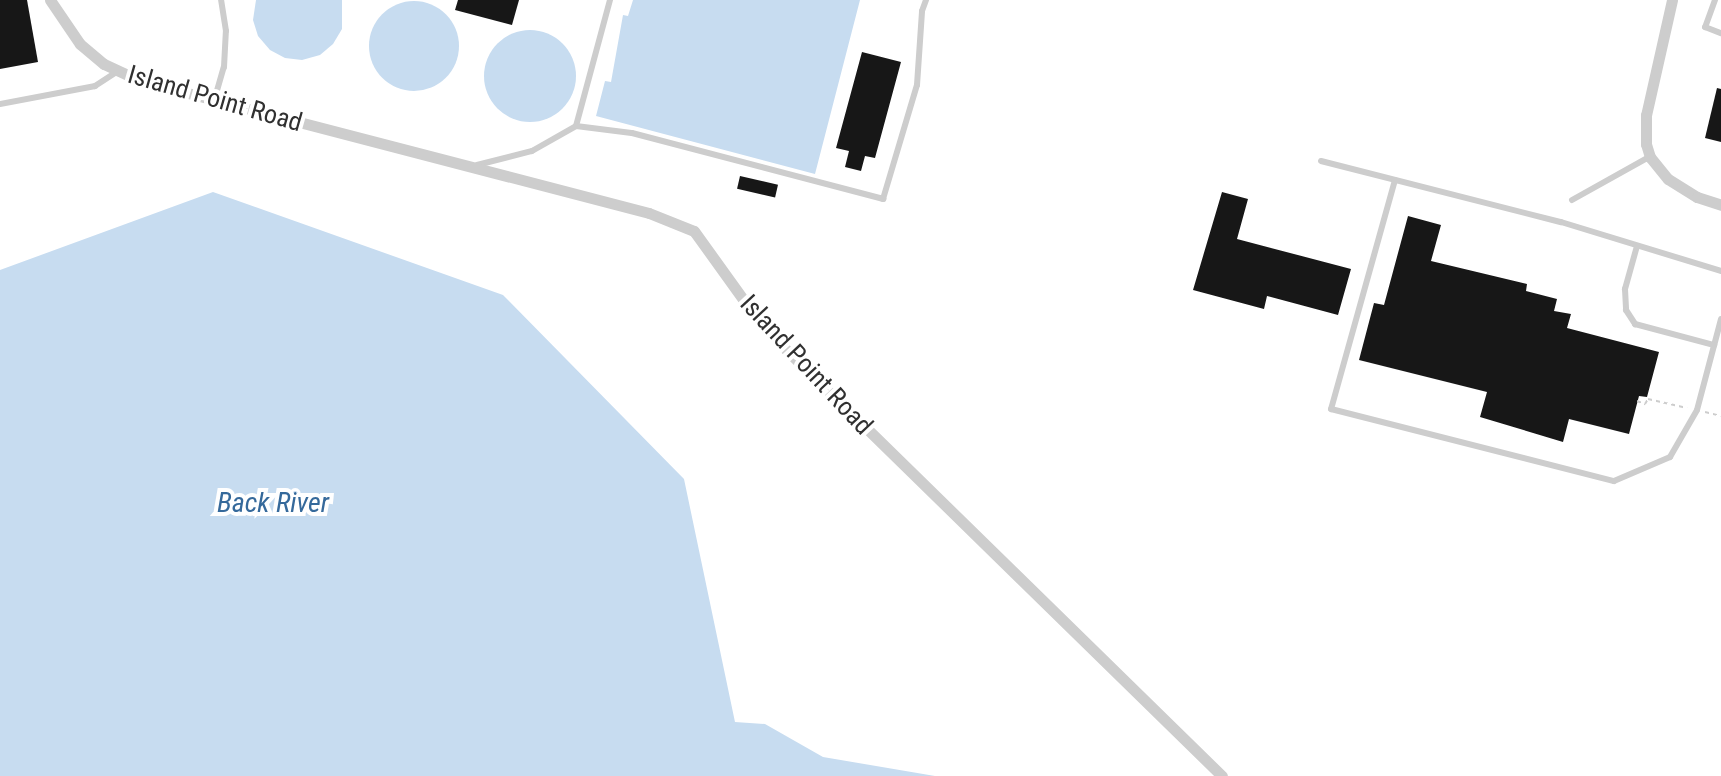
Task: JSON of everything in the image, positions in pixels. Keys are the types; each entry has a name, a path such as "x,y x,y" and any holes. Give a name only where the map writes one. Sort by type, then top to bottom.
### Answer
{"street":[{"name":"Island Point Road","path":"50,0 80,44 118,71 214,101 649,213 694,231 763,327 1222,776"},
{"path":"1672,0 1646,115 1650,157 1668,179 1697,197 1721,205"}],"lane":[{"path":"214,101 224,67 221,0"},
{"path":"576,126 610,0"},
{"path":"469,167 532,151 576,126 632,133 883,199 917,85 922,11 926,0"},
{"path":"1715,0 1705,27 1721,33"},
{"path":"0,104 95,86 118,71"},
{"path":"1572,200 1650,157"},
{"path":"1321,161 1561,222 1721,271"},
{"path":"1395,180 1331,409 1614,481 1670,457 1697,410 1721,319"},
{"path":"1637,246 1625,289 1626,310 1635,324 1714,345"}],"path":[{"path":"1637,401 1645,404 1648,399 1721,416"}],"water":[{"path":"256,0 342,0 342,29 333,44 320,55 302,60 285,58 270,50 258,36 253,20"},
{"path":"633,0 860,0 815,174 596,116 605,81 611,82 623,15 628,16"},
{"path":"414,1 431,4 446,14 456,29 459,46 456,63 446,78 431,88 414,91 397,88 382,78 372,63 369,46 372,29 382,14 397,4"},
{"path":"530,30 548,34 562,44 572,58 576,76 572,94 562,108 548,118 530,122 512,118 498,108 488,94 484,76 488,58 498,44 512,34"},
{"name":"Back River","path":"213,192 503,295 684,479 735,722 765,724 823,757 935,776 0,776 0,270"}],"building":[{"path":"0,0 27,0 38,62 0,69"},
{"path":"458,0 519,0 512,25 455,10"},
{"path":"862,52 901,62 875,158 865,156 861,171 845,167 849,151 836,148"},
{"path":"1717,88 1721,89 1721,142 1705,138"},
{"path":"740,176 778,185 775,197 737,189"},
{"path":"1222,192 1248,199 1237,239 1351,269 1338,315 1267,296 1264,309 1193,290"},
{"path":"1408,216 1441,225 1431,261 1527,284 1526,291 1557,299 1554,311 1571,314 1567,328 1659,352 1647,397 1639,396 1629,434 1569,419 1563,442 1480,417 1487,392 1359,360 1374,303 1384,305"}]}
